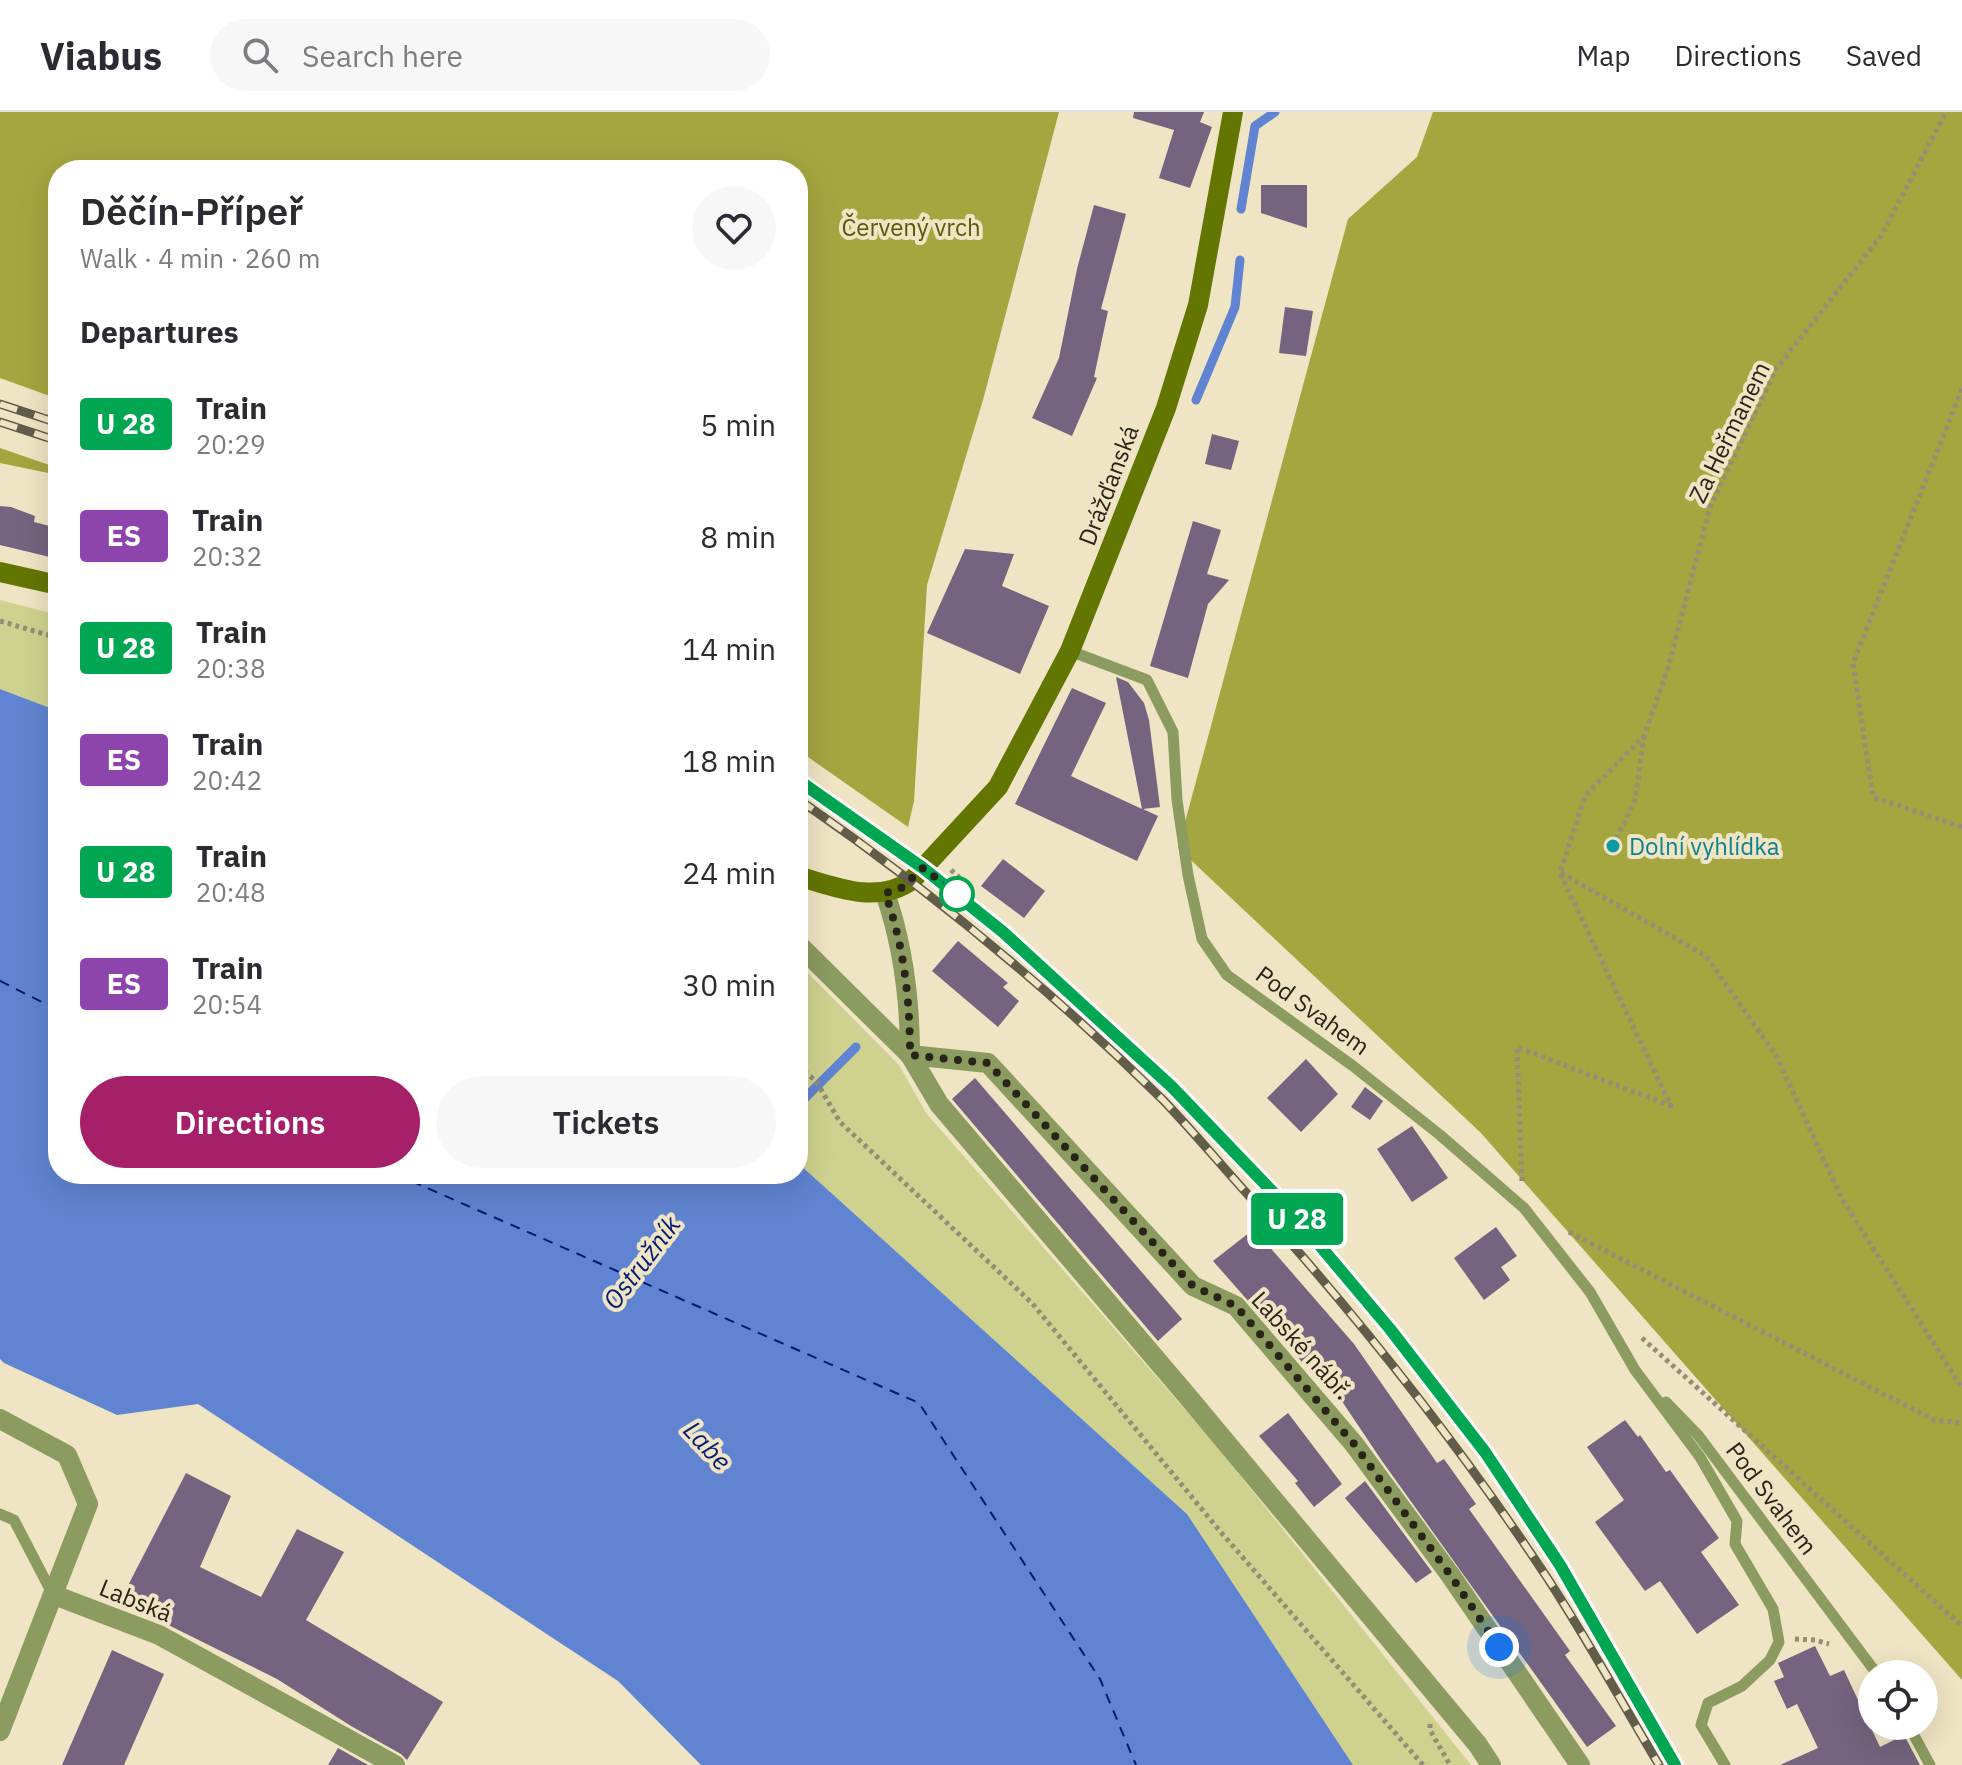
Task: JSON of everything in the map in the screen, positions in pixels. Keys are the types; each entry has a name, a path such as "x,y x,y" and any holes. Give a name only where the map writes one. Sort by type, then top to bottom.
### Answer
{"street":[{"name":"Drážďanská","path":"885,893 900,889 912,880 998,787 1070,651 1166,408 1198,305 1233,112"},
{"path":"0,572 48,583"},
{"path":"808,879 859,892 885,893 895,922 910,1009 910,1055"},
{"path":"808,954 910,1055 939,1104 1189,1398 1478,1745 1491,1765"},
{"name":"Labské nábř.","path":"910,1055 988,1063 1193,1286 1236,1306 1354,1444 1451,1576 1580,1765"},
{"path":"0,1419 67,1455 88,1504 2,1718"},
{"name":"Labská","path":"54,1595 159,1635 395,1765"}],"lane":[{"name":"Pod Svahem","path":"1070,651 1147,680 1173,732 1177,800 1188,875 1202,939 1227,975 1353,1066 1440,1135 1524,1208 1590,1292 1635,1370 1700,1457 1737,1521 1735,1544 1773,1609 1779,1642"},
{"name":"Pod Svahem","path":"1635,1370 1698,1435 1866,1659"},
{"path":"0,1514 14,1520 54,1595"},
{"path":"1725,1765 1701,1725 1708,1703 1742,1686 1770,1660 1779,1642"},
{"path":"1917,1740 1930,1765"}],"path":[{"name":"Za Heřmanem","path":"1644,736 1668,668 1710,507 1776,369 1881,236 1946,112"},
{"path":"1962,389 1853,663 1873,797 1962,827"},
{"path":"0,621 48,635"},
{"path":"1524,1208 1517,1047 1671,1106 1560,873 1585,796 1644,736"},
{"path":"1613,846 1635,800 1644,736"},
{"path":"1560,873 1706,956 1777,1057 1842,1199 1962,1388"},
{"path":"808,1074 816,1081 840,1122 1032,1303 1219,1530 1423,1765"},
{"path":"1566,1230 1934,1420 1962,1423"},
{"path":"1637,1334 1962,1626"},
{"path":"1779,1642 1815,1640 1866,1659"}],"green space":[{"name":"Červený vrch","path":"0,112 1059,112 983,400 927,585 914,801 908,827 808,757 808,160 48,160 48,395 0,378"},
{"path":"1433,112 1962,112 1962,1680 1481,1133 1178,848 1348,219 1417,157"},
{"path":"0,448 48,465 48,473 0,463"},
{"path":"0,600 48,612 48,707 0,689"},
{"path":"808,973 899,1065 926,1113 1215,1444 1471,1765 1353,1765 1187,1514 808,1172"}],"water":[{"name":"Labe","path":"0,689 48,707 48,1184 808,1184 808,1172 1187,1514 1353,1765 701,1765 618,1681 198,1404 117,1415 0,1359"}],"building":[{"path":"1134,112 1204,112 1200,122 1212,127 1190,188 1159,178 1174,130 1133,118"},
{"path":"1261,185 1307,185 1307,228 1261,213"},
{"path":"1094,205 1126,214 1101,309 1108,311 1094,377 1097,378 1072,436 1032,418 1059,358"},
{"path":"1285,307 1313,311 1306,356 1279,353"},
{"path":"1212,434 1239,441 1231,470 1205,464"},
{"path":"0,506 35,516 34,522 48,526 48,557 0,545"},
{"path":"1193,521 1221,530 1207,574 1229,580 1208,604 1188,678 1150,666"},
{"path":"965,549 1014,554 1002,586 1049,606 1020,674 927,633"},
{"path":"1116,677 1128,682 1144,703 1160,807 1143,809 1158,816 1137,861 1015,804 1072,688 1106,703 1071,776 1142,809"},
{"path":"1003,859 1045,891 1024,918 981,886"},
{"path":"958,941 1008,983 1003,987 1019,1001 998,1027 932,971"},
{"path":"1306,1059 1338,1094 1301,1132 1267,1098"},
{"path":"975,1078 1182,1319 1158,1341 952,1099"},
{"path":"1365,1087 1383,1101 1370,1120 1351,1107"},
{"path":"1412,1126 1448,1178 1412,1202 1377,1149"},
{"path":"1496,1227 1517,1256 1501,1267 1510,1280 1484,1300 1454,1258"},
{"path":"1254,1229 1354,1344 1437,1463 1444,1459 1476,1504 1469,1509 1570,1651 1565,1655 1616,1726 1587,1747 1382,1461 1323,1373 1316,1378 1213,1261"},
{"path":"1288,1413 1342,1484 1314,1507 1295,1483 1298,1481 1259,1436"},
{"path":"1625,1420 1638,1437 1640,1435 1666,1472 1670,1470 1719,1538 1701,1552 1739,1605 1697,1634 1660,1581 1645,1591 1595,1522 1624,1500 1587,1447"},
{"path":"186,1473 231,1496 200,1567 261,1597 297,1529 344,1552 306,1620 443,1702 407,1760 277,1679 120,1601"},
{"path":"1365,1481 1432,1572 1416,1583 1345,1498"},
{"path":"1815,1646 1830,1676 1844,1670 1858,1700 1858,1740 1877,1740 1880,1747 1894,1740 1907,1740 1920,1765 1780,1765 1818,1748 1797,1704 1787,1709 1774,1681 1784,1677 1778,1663"},
{"path":"112,1650 164,1674 124,1765 62,1765"},
{"path":"338,1748 368,1765 328,1765"}],"waterway":[{"name":"Ostružník","path":"1241,209 1255,126 1275,112"},
{"name":"Ostružník","path":"1196,400 1235,307 1240,260"},
{"name":"Ostružník","path":"808,1095 856,1047"}],"ferry route":[{"path":"0,981 48,1005"},
{"path":"418,1184 919,1403 1100,1679 1136,1765"}],"railway":[{"path":"0,404 48,420"},
{"path":"0,422 48,438"},
{"path":"808,787 953,891 1069,989 1197,1112 1317,1243 1430,1379 1501,1474 1564,1573 1675,1765"},
{"path":"808,806 940,904 1076,1018 1162,1099 1290,1242 1368,1335 1479,1479 1591,1648 1659,1765"}],"train":[{"path":"808,787 923,868 1003,932 1172,1087 1290,1210 1390,1329 1485,1452 1560,1565 1675,1765"}],"place":[{"name":"Dolní vyhlídka","path":"1613,846"}],"route":[{"path":"957,894 923,868 900,889 885,893 895,922 910,1009 910,1055 988,1063 1193,1286 1236,1306 1354,1444 1499,1647"}]}
